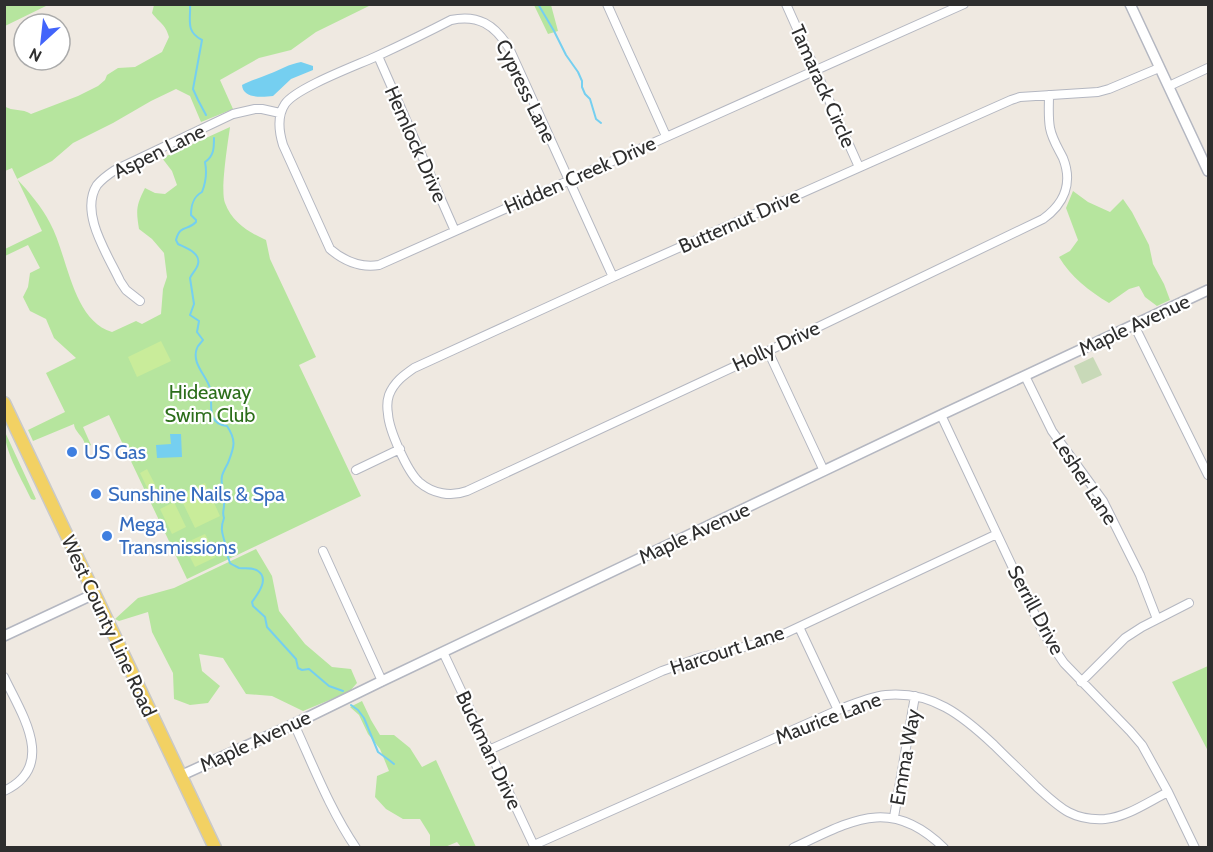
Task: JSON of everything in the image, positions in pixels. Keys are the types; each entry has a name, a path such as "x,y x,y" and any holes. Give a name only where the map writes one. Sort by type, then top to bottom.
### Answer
{"main road":[{"name":"West County Line Road","path":"4,403 215,848"}],"street":[{"path":"607,4 666,136"},
{"name":"Tamarack Circle","path":"786,4 859,167"},
{"name":"Hidden Creek Drive","path":"280,113 280,134 283,145 330,249 345,260 362,266 379,265 964,4"},
{"path":"1131,5 1209,171"},
{"name":"Cypress Lane","path":"280,113 285,103 301,90 451,20 463,18 483,22 499,33 509,48 613,278"},
{"name":"Hemlock Drive","path":"378,56 455,231"},
{"name":"Butternut Drive","path":"400,449 389,422 387,404 394,386 414,368 1011,100 1020,97 1109,89 1159,68"},
{"path":"1168,86 1209,68"},
{"name":"Holly Drive","path":"400,449 418,481 446,495 460,494 768,351 1043,219 1065,194 1067,175 1065,164 1051,130 1049,95"},
{"name":"Aspen Lane","path":"140,301 126,290 120,281 92,223 91,209 96,187 115,170 233,114 255,109 280,113"},
{"name":"Maple Avenue","path":"180,776 1209,290"},
{"path":"1134,325 1209,476"},
{"path":"768,351 824,471"},
{"name":"Lesher Lane","path":"1025,376 1052,431 1103,501 1140,575 1157,619"},
{"name":"Serrill Drive","path":"941,415 1044,634 1064,663 1142,745 1195,848"},
{"path":"356,470 400,449"},
{"name":"Harcourt Lane","path":"489,750 662,671 702,657 773,639 997,534"},
{"path":"323,551 382,681"},
{"path":"4,636 94,594"},
{"path":"1081,682 1125,638 1189,603"},
{"path":"799,627 838,710"},
{"name":"Buckman Drive","path":"443,652 535,846"},
{"path":"4,677 29,730 33,748 31,762 23,778 4,791"},
{"name":"Maurice Lane","path":"535,846 838,710 870,698 893,695 928,699 955,712 1059,808 1069,813 1090,819 1113,818 1168,792"},
{"name":"Emma Way","path":"894,817 915,696"},
{"path":"294,724 331,803 356,848"},
{"path":"793,848 858,819 894,817 918,826 944,848"}],"green space":[{"path":"5,4 48,4 34,12 12,12 12,23 5,26"},
{"path":"154,5 371,5 316,32 291,50 259,58 220,80 233,109 201,122 190,96 176,89 73,143 52,161 17,179 12,168 5,171 4,106 31,114 98,86 107,75 118,68 135,67 162,52 169,37 164,26 152,13"},
{"path":"534,5 551,5 558,31 548,34"},
{"name":"Hideaway Swim Club","path":"230,127 224,178 225,203 241,226 266,240 270,259 316,357 299,365 361,496 187,579 109,415 83,427 91,445 89,446 85,444 74,424 33,441 28,430 65,412 46,373 76,358 54,338 46,319 30,311 23,297 28,287 30,273 40,268 28,245 5,256 5,249 42,231 17,180 31,194 50,223 73,285 88,315 99,325 112,332 136,321 142,324 161,314 163,289 167,277 164,253 139,229 137,212 145,188 155,193 165,194 177,185 172,171 162,158"},
{"path":"1073,191 1088,202 1110,212 1123,199 1149,245 1153,264 1170,300 1157,306 1145,297 1139,286 1129,289 1109,303 1069,271 1059,257 1070,251 1078,240 1066,208"},
{"path":"161,341 171,361 137,377 128,357"},
{"path":"1093,357 1102,375 1082,384 1074,366"},
{"path":"5,432 36,499 34,500 31,499 11,457"},
{"path":"147,469 161,496 153,500 140,473"},
{"path":"205,483 220,516 195,528 179,495"},
{"path":"174,502 186,527 172,534 160,509"},
{"path":"205,534 210,543 188,554 183,544"},
{"path":"211,547 216,557 195,567 190,557"},
{"path":"256,549 272,576 279,611 305,644 332,667 351,669 357,683 349,692 303,711 272,696 246,694 223,658 199,654 202,671 220,686 208,703 190,705 174,699 173,673 152,632 148,612 119,621 115,619 138,598 174,588"},
{"path":"1208,666 1208,751 1172,682"},
{"path":"362,701 380,735 394,735 410,748 422,767 436,760 476,847 461,847 457,842 445,847 430,846 430,835 420,819 403,819 386,809 375,797 377,776 389,771 380,749 368,734 359,715 350,707"}],"water":[{"path":"301,62 313,66 313,70 291,79 273,96 249,95 243,90 242,85 245,83"},
{"path":"170,434 181,434 182,457 157,458 156,445 171,444"}],"waterway":[{"path":"190,4 191,29 202,40 193,89 206,115"},
{"path":"538,4 578,72 596,119 601,123"},
{"path":"214,138 212,154 205,162 206,173 202,192 192,205 191,215 196,222 182,230 176,240 178,244 195,254 198,260 190,278 194,304 190,315 199,321 197,332 203,340 197,348 196,359 210,388 213,417 215,421 227,426 234,444 222,474 224,501 222,530 227,554 230,563 239,568 254,569 261,574 263,582 252,602 253,606 265,617 267,627 296,659 298,668 309,669 329,686 343,691"},
{"path":"351,705 364,718 378,752 394,764"}],"place":[{"name":"US Gas","path":"72,452"},
{"name":"Sunshine Nails & Spa","path":"96,494"},
{"name":"Mega Transmissions","path":"107,536"}]}
